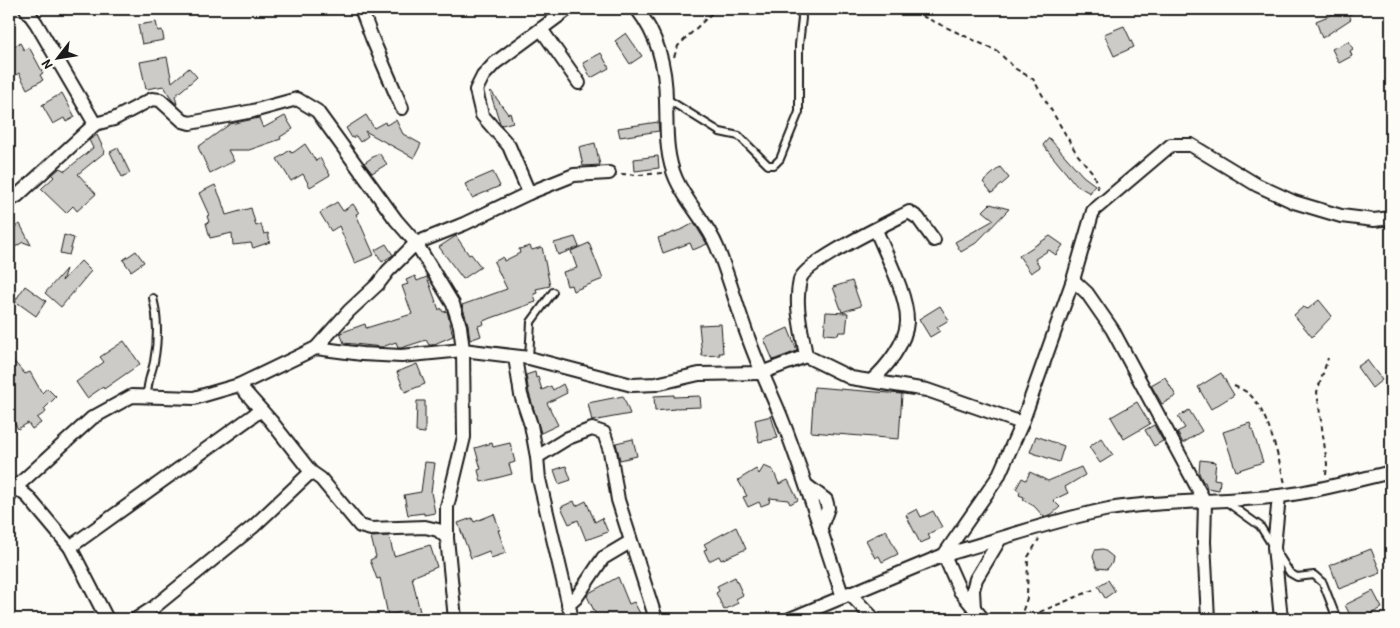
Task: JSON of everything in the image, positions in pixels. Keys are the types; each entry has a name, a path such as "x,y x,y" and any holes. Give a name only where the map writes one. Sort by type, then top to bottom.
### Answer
{"street":[{"path":"26,9 95,124"},
{"path":"361,9 402,108"},
{"path":"530,193 509,146 482,115 476,90 483,76 495,63 568,9"},
{"path":"637,9 655,37 664,67 666,139 676,180 708,229 716,246 761,373 780,414 820,530 846,595 874,619"},
{"path":"541,28 579,83"},
{"path":"9,201 18,196 95,124 114,119 152,99 160,100 183,121 190,123 253,111 297,99 317,112 396,220 416,243 454,304 460,326 463,350 464,437 447,507 446,538 456,619"},
{"path":"944,555 998,477 1022,424 1073,280 1093,211 1171,145 1191,145 1257,185 1294,202 1341,216 1374,220 1391,218"},
{"path":"107,619 70,547 28,497 13,492 92,418 132,396 194,398 239,385 316,348 349,311 378,284 388,271 416,243 464,224 574,174 609,173"},
{"path":"806,356 798,306 800,278 804,272 818,261 909,212 918,218 934,240"},
{"path":"871,381 890,361 903,336 907,323 905,307 897,279 876,230"},
{"path":"1073,280 1087,293 1112,329 1204,502 1208,619"},
{"path":"316,348 362,354 401,356 463,350 529,358 632,385 656,384 699,374 761,373 806,356 851,378 927,390 1022,424"},
{"path":"515,357 520,395 531,426 539,479 572,619"},
{"path":"239,385 311,472 321,479 360,526 370,529 425,527 438,530 446,538"},
{"path":"70,547 261,410"},
{"path":"537,457 568,438 592,429 604,433 610,452 618,500 656,619"},
{"path":"136,619 153,608 254,526 311,472"},
{"path":"790,619 944,555 1048,524 1110,509 1172,502 1222,501 1284,495 1391,472"},
{"path":"1281,619 1274,547 1284,495"},
{"path":"974,608 973,590 976,579 1000,539"},
{"path":"568,605 576,598 603,558 630,542"},
{"path":"944,555 960,591 983,619"}],"lane":[{"path":"666,99 720,132 739,136 768,164 774,165 780,159 799,112 801,9"},
{"path":"529,358 531,322 553,292"},
{"path":"147,397 147,382 154,362 157,314 153,298"},
{"path":"1222,501 1231,504 1260,526 1290,572 1297,577 1314,574 1322,583 1336,619"}],"path":[{"path":"674,64 674,55 678,46 716,9"},
{"path":"922,16 997,51 1016,69 1033,79 1077,154 1093,173 1103,203"},
{"path":"609,173 639,175 674,172"},
{"path":"1325,487 1326,464 1317,392 1328,358"},
{"path":"1234,386 1248,392 1268,426 1284,495"},
{"path":"1020,619 1027,598 1028,557 1048,524"},
{"path":"1023,619 1093,590"}],"building":[{"path":"1336,9 1360,9 1349,15 1351,19 1322,38 1316,21 1338,12"},
{"path":"156,22 158,31 162,30 164,40 142,44 138,25"},
{"path":"1124,26 1134,47 1114,56 1104,34"},
{"path":"626,33 642,56 630,64 615,41"},
{"path":"1349,41 1353,49 1350,51 1352,56 1339,63 1332,49"},
{"path":"20,43 24,50 29,47 43,73 40,75 43,80 27,89 19,73 9,79 9,49"},
{"path":"601,53 609,68 591,78 583,63"},
{"path":"167,57 172,82 189,68 197,77 175,96 177,104 172,100 164,86 146,89 140,62"},
{"path":"491,91 508,114 510,113 513,122 502,125 500,123"},
{"path":"62,93 75,117 66,122 64,118 53,124 42,105"},
{"path":"366,115 374,128 385,122 386,125 396,120 403,134 421,144 414,158 365,131 368,136 360,142 356,136 352,138 346,128"},
{"path":"285,116 293,129 280,137 281,139 249,150 228,150 234,161 210,173 198,147 230,124 259,118 263,128"},
{"path":"658,122 659,131 620,137 618,128"},
{"path":"97,135 105,152 78,174 96,194 77,211 73,206 66,213 41,189 54,177 52,175 60,168 65,171 93,148 89,140"},
{"path":"1049,138 1083,176 1095,185 1090,193 1076,185 1043,145"},
{"path":"595,143 600,165 583,166 579,147"},
{"path":"305,144 316,161 320,158 330,175 310,187 303,174 291,181 277,159 290,150 291,153 294,152"},
{"path":"118,148 130,173 122,177 110,152"},
{"path":"379,153 387,164 372,173 364,163"},
{"path":"658,156 659,168 635,171 634,159"},
{"path":"1000,167 1009,178 992,193 983,182"},
{"path":"493,172 500,186 472,198 465,184"},
{"path":"215,185 226,215 251,208 256,226 261,224 264,234 268,233 270,242 253,248 251,243 233,245 232,233 210,238 206,223 209,222 207,216 209,215 199,193"},
{"path":"337,202 343,211 353,204 359,213 356,214 374,255 355,263 339,226 331,231 320,213"},
{"path":"990,204 1009,209 976,243 961,252 955,242 994,220 983,211"},
{"path":"694,223 707,244 693,250 690,243 663,253 658,238"},
{"path":"20,224 31,245 23,242 12,249 9,243 9,228"},
{"path":"64,235 74,238 69,255 60,253"},
{"path":"456,236 469,255 471,254 481,267 463,279 439,247"},
{"path":"1050,236 1063,245 1056,255 1049,250 1035,259 1040,267 1031,273 1019,256"},
{"path":"575,237 579,247 558,255 554,243"},
{"path":"589,243 603,279 573,291 571,285 567,286 563,272 577,268 571,251"},
{"path":"386,244 393,255 382,262 375,250"},
{"path":"530,246 532,250 542,247 550,286 536,289 537,293 534,294 536,302 483,321 484,324 478,326 481,336 470,340 468,324 462,305 507,289 494,262 503,257 504,261 520,253 519,249"},
{"path":"136,251 144,262 131,271 123,260"},
{"path":"81,261 91,271 61,307 45,293 66,269 62,281"},
{"path":"415,276 417,281 427,277 439,310 441,308 443,312 447,311 453,336 432,345 429,345 426,340 401,348 398,348 396,342 382,347 344,343 340,333 365,324 366,328 412,314 402,286 408,284 406,280"},
{"path":"852,281 861,306 842,312 833,287"},
{"path":"25,286 46,301 36,316 15,301"},
{"path":"1319,300 1332,316 1312,337 1294,315 1303,307 1308,309"},
{"path":"940,306 949,320 937,327 940,331 930,337 919,319"},
{"path":"826,312 848,313 846,332 839,332 838,335 824,334"},
{"path":"721,324 723,353 719,353 720,355 702,356 699,325"},
{"path":"788,328 797,351 773,360 764,339"},
{"path":"124,341 140,364 104,389 103,387 87,398 76,382 104,362 100,357"},
{"path":"9,356 25,374 30,372 42,393 47,388 56,397 44,409 46,412 37,418 41,423 32,429 28,423 18,429 9,414"},
{"path":"1367,360 1382,380 1372,388 1357,367"},
{"path":"417,364 425,384 405,392 397,372"},
{"path":"535,372 542,390 551,386 553,390 563,384 567,393 547,403 558,425 541,433 529,393 526,375"},
{"path":"1221,373 1234,395 1211,409 1198,387"},
{"path":"1165,377 1176,396 1162,404 1151,385"},
{"path":"814,387 902,394 899,439 811,432"},
{"path":"674,395 674,397 700,396 701,407 655,411 654,396"},
{"path":"623,396 630,414 592,421 588,403"},
{"path":"417,401 425,401 425,433 416,432"},
{"path":"1137,402 1150,424 1124,439 1111,417"},
{"path":"1189,410 1202,431 1183,443 1177,432 1185,428 1178,417"},
{"path":"771,416 778,438 759,442 755,420"},
{"path":"1250,423 1263,462 1236,471 1223,432"},
{"path":"1154,425 1163,441 1154,446 1145,430"},
{"path":"1036,436 1064,446 1059,462 1030,452"},
{"path":"1101,438 1113,455 1100,463 1089,447"},
{"path":"633,439 637,456 620,460 616,443"},
{"path":"492,443 493,447 510,443 515,462 509,464 512,474 481,482 478,470 481,469 475,448"},
{"path":"1200,460 1216,462 1214,479 1220,480 1219,490 1207,488 1205,482 1203,482 1199,473"},
{"path":"425,462 435,463 431,492 435,513 408,515 404,495 421,492"},
{"path":"566,466 571,480 559,484 554,470"},
{"path":"764,466 773,470 779,484 788,480 798,500 790,504 788,500 770,498 769,503 761,506 759,502 748,507 743,497 747,496 738,480 756,469 759,474"},
{"path":"1081,467 1085,475 1065,487 1068,493 1053,500 1060,507 1052,514 1044,517 1034,506 1023,500 1024,497 1019,495 1020,492 1016,489 1022,478 1026,480 1030,472 1048,481"},
{"path":"574,501 576,506 586,501 595,522 602,518 608,532 586,540 578,520 569,524 561,507"},
{"path":"917,509 921,517 933,511 942,527 928,534 930,539 920,543 906,515"},
{"path":"494,514 506,553 491,558 489,551 471,558 458,523 472,518 474,522"},
{"path":"736,527 746,549 721,560 719,556 709,561 704,550 707,549 704,544"},
{"path":"886,530 898,554 882,562 879,556 875,558 866,540"},
{"path":"389,536 394,556 430,545 437,567 412,577 420,612 409,615 407,611 388,615 380,578 377,579 370,560 376,557 371,537"},
{"path":"1103,549 1113,557 1112,563 1107,569 1097,568 1093,557 1095,550"},
{"path":"1371,549 1381,573 1339,589 1330,565"},
{"path":"618,577 629,604 634,602 643,619 598,619 587,596 589,593"},
{"path":"735,577 743,595 736,599 738,603 724,610 716,593 719,591 717,586"},
{"path":"1108,580 1115,591 1105,598 1098,586"},
{"path":"1373,591 1382,608 1361,619 1352,619 1345,605"}]}
